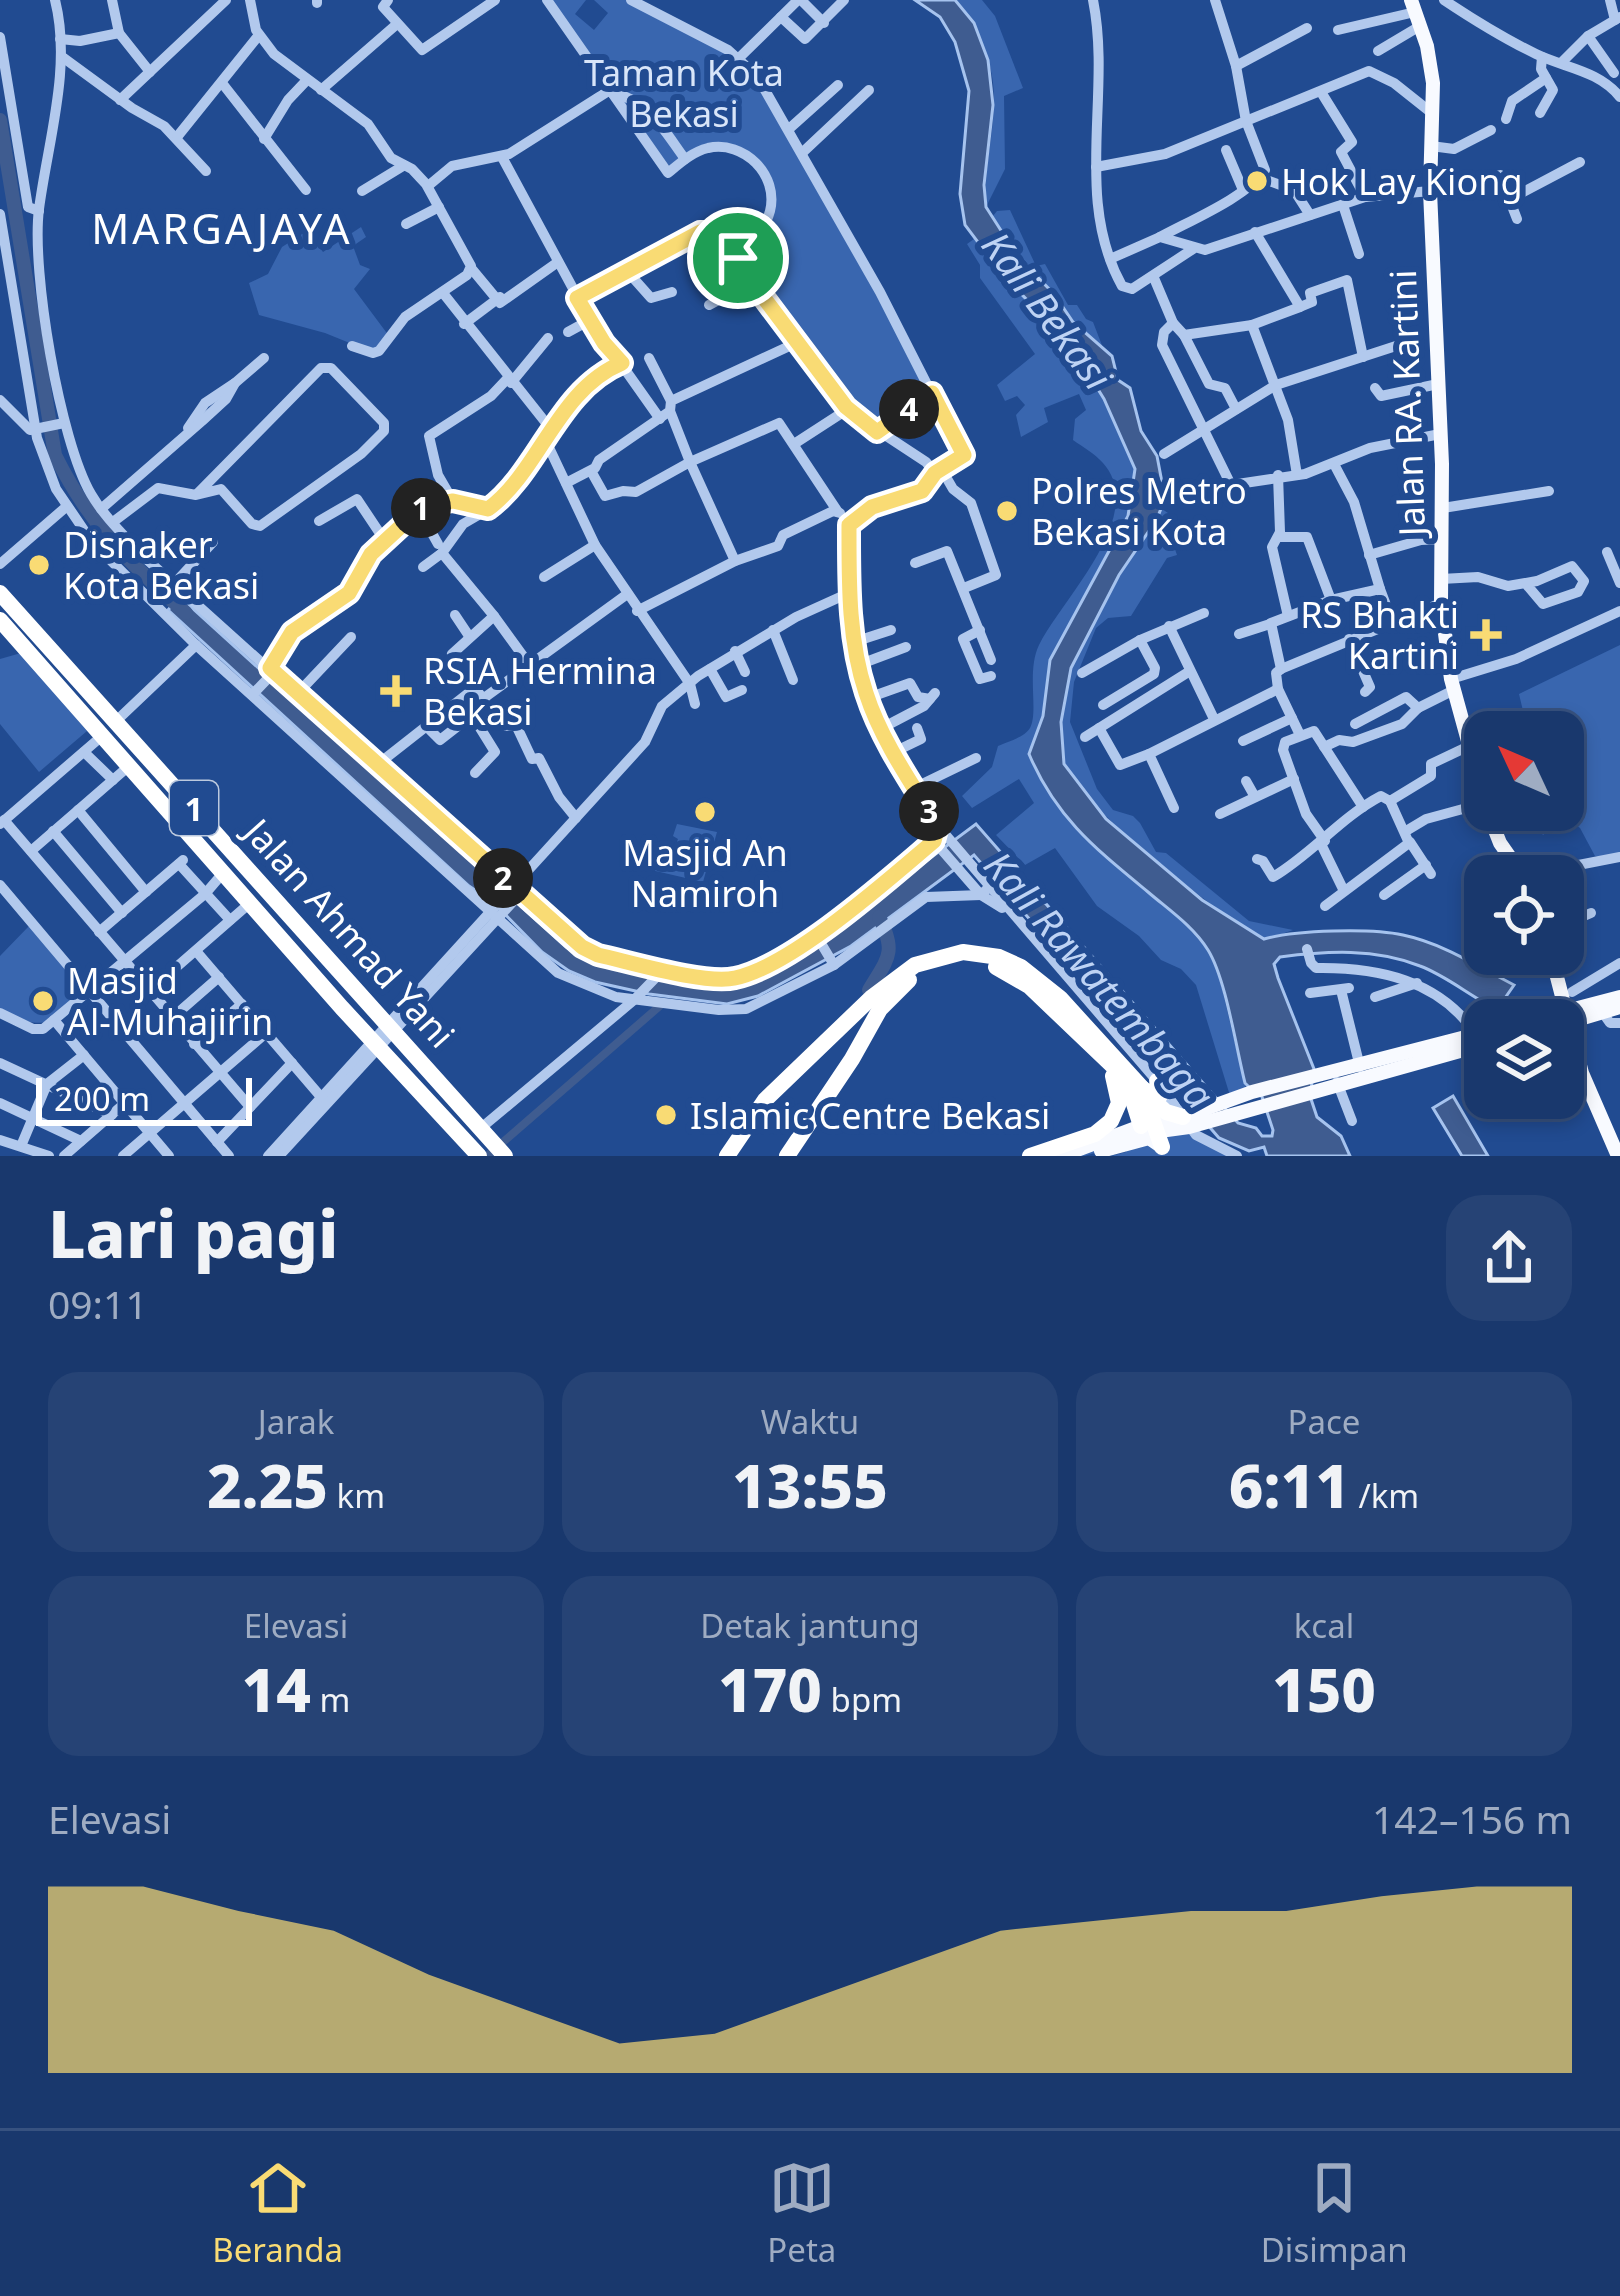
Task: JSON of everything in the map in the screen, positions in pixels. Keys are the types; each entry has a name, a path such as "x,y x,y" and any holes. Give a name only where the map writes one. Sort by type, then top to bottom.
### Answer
{"highway":[{"name":"Jalan Ahmad Yani","path":"0,593 227,844 479,1156"},
{"name":"Jalan Ahmad Yani","path":"0,620 250,903 503,1153"},
{"path":"215,864 227,844"},
{"path":"727,1156 741,1130 795,1068 881,989 915,965 963,952 999,957 1021,967 1060,998 1150,1089 1166,1112 1191,1120"},
{"path":"787,1156 889,998 920,973 947,964 980,962 1029,986 1123,1079 1159,1137"},
{"path":"1030,1156 1095,1134 1111,1121 1119,1103 1116,1082 1094,1051"},
{"path":"1150,1089 1159,1137"}],"main road":[{"name":"Jalan RA. Kartini","path":"1415,12 1431,67 1430,191 1443,508 1441,603 1452,684 1464,728"},
{"path":"1564,975 1571,999"},
{"path":"1584,1011 1620,997"},
{"path":"1584,1015 1620,1007"},
{"path":"1061,1156 1159,1137 1191,1120 1242,1103 1464,1042"},
{"path":"1584,1076 1618,1156"},
{"path":"1084,1156 1159,1137"}],"street":[{"path":"56,0 61,56 37,258 62,423 101,509 174,584 514,893 598,955 722,982 762,968 816,936 942,838"},
{"path":"112,0 119,33 150,71"},
{"path":"120,100 226,0"},
{"path":"250,0 259,35 306,81 374,129 391,158 415,171 428,186 471,268 500,297 500,303 558,262"},
{"path":"388,0 383,8 422,50 494,0"},
{"path":"547,0 668,173 710,147 724,147 750,157 766,176 769,214 738,258"},
{"path":"631,0 740,58 761,81 964,455 922,491 872,507 849,525"},
{"path":"740,58 800,0 824,23"},
{"path":"782,17 805,39 844,0"},
{"path":"1093,0 1099,89 1096,167 1099,211 1110,259 1127,290 1154,278 1193,249"},
{"path":"1110,259 1160,237 1261,178 1264,163 1246,121 1216,0"},
{"path":"1444,0 1542,57 1592,75 1620,97"},
{"path":"1561,63 1588,36 1618,19 1610,0"},
{"path":"1338,30 1415,12"},
{"path":"1378,51 1415,12"},
{"path":"321,90 397,24"},
{"path":"1236,66 1307,28"},
{"path":"60,39 75,42 119,33"},
{"path":"177,137 259,35"},
{"path":"1588,36 1614,74"},
{"path":"0,37 28,206 39,211"},
{"path":"61,56 177,137 206,171"},
{"path":"1540,113 1552,93 1541,69 1542,57"},
{"path":"1096,167 1166,154 1370,71 1433,114"},
{"path":"1506,119 1512,101 1546,78"},
{"path":"264,140 288,100 306,81"},
{"path":"222,83 306,190"},
{"path":"790,128 838,85"},
{"path":"803,152 869,90"},
{"path":"428,186 452,166 502,158 611,91"},
{"path":"611,91 636,100 685,159"},
{"path":"1321,92 1352,142 1341,152 1366,197"},
{"path":"1431,146 1454,149 1491,130"},
{"path":"1226,150 1243,190"},
{"path":"502,158 590,320 667,411"},
{"path":"1510,199 1580,162"},
{"path":"362,191 403,166"},
{"path":"1160,237 1193,249 1214,247 1366,197 1430,191 1501,175 1517,219"},
{"path":"1261,178 1294,190 1310,215"},
{"path":"1343,205 1359,254"},
{"path":"406,224 440,207"},
{"path":"0,214 37,429 46,467 66,506 113,566 196,645 497,913 544,962 573,982 674,1005 761,1004 833,964 931,896 964,897 983,887"},
{"path":"577,298 706,231 738,258 848,409 926,462 971,503 996,575 964,588"},
{"path":"1255,232 1300,307"},
{"path":"352,346 379,351 405,316 443,293 471,268"},
{"path":"627,271 651,298 672,292"},
{"path":"1154,278 1173,323 1210,384 1225,388 1235,409"},
{"path":"1184,335 1252,325 1312,302 1310,293 1347,280 1363,357"},
{"path":"710,305 752,282"},
{"path":"443,293 547,432 595,545 690,683 695,704"},
{"path":"464,324 500,297"},
{"path":"568,332 590,320"},
{"path":"1173,323 1164,332 1162,344 1231,484"},
{"path":"1252,325 1294,443 1297,475"},
{"path":"453,501 438,475 430,434 491,396 548,338"},
{"path":"566,483 591,471 599,460 667,411 796,343"},
{"path":"1165,454 1276,385 1399,345"},
{"path":"101,509 186,431 205,403 264,358"},
{"path":"649,358 667,411 735,561"},
{"path":"423,567 463,524 509,492 547,432 602,371 622,363"},
{"path":"113,522 158,488 196,495 221,489 251,524 260,526 361,454 385,431 384,423 331,368 321,368 196,495"},
{"path":"1375,388 1381,396 1438,384"},
{"path":"877,432 932,393"},
{"path":"0,400 24,428 62,423"},
{"path":"794,444 848,409"},
{"path":"591,471 605,496 623,490 636,492 778,423 849,525 854,642 868,698 942,838 1010,912 1150,1089"},
{"path":"1192,502 1231,484 1297,475 1370,448 1438,435"},
{"path":"1334,464 1354,502 1392,621"},
{"path":"1278,475 1279,537 1272,547 1288,616"},
{"path":"1443,508 1549,490"},
{"path":"319,521 357,499 385,541"},
{"path":"254,694 272,672 292,632 349,593 371,554 419,510 453,501 488,509"},
{"path":"0,564 66,506"},
{"path":"419,510 440,548 531,667"},
{"path":"637,611 735,561 778,546 788,532 838,512"},
{"path":"1279,537 1306,536 1331,600"},
{"path":"1369,555 1420,540 1442,539"},
{"path":"174,584 213,542"},
{"path":"544,577 595,545"},
{"path":"915,563 946,551 991,660"},
{"path":"1606,552 1620,583"},
{"path":"1441,579 1526,584 1572,566 1584,580 1578,592 1543,604 1526,584"},
{"path":"1239,634 1331,600 1380,589"},
{"path":"268,1156 497,913 645,742 662,706 735,651 849,593"},
{"path":"377,765 426,726 531,667 626,595"},
{"path":"1278,671 1441,603"},
{"path":"1324,747 1402,724 1452,684 1620,611"},
{"path":"1082,674 1168,626 1204,613"},
{"path":"455,615 469,636"},
{"path":"494,616 452,653 504,726 516,725 532,759 539,758 576,818"},
{"path":"1270,624 1278,689 1300,735"},
{"path":"1168,626 1214,718"},
{"path":"773,630 793,680"},
{"path":"854,642 892,630"},
{"path":"980,630 963,639 980,679 991,676"},
{"path":"298,693 351,637"},
{"path":"1349,639 1370,686 1365,692"},
{"path":"1140,640 1166,686"},
{"path":"116,721 196,645"},
{"path":"858,664 906,646"},
{"path":"735,651 745,672"},
{"path":"710,669 726,697 742,690"},
{"path":"1085,736 1190,670"},
{"path":"1103,705 1156,671"},
{"path":"868,698 910,683 918,697 932,696 924,706 881,728"},
{"path":"1100,728 1120,765 1278,689"},
{"path":"1355,724 1406,697 1418,707"},
{"path":"426,726 440,740 472,715 495,752 476,773"},
{"path":"1243,741 1292,718"},
{"path":"894,752 921,739 917,728"},
{"path":"1343,889 1306,814 1282,747 1312,730 1363,807"},
{"path":"3,820 100,734"},
{"path":"3,820 100,734"},
{"path":"1390,801 1431,776 1430,764 1464,748"},
{"path":"84,752 112,780"},
{"path":"1149,754 1174,808"},
{"path":"916,790 976,758"},
{"path":"31,851 129,766"},
{"path":"1220,814 1294,779"},
{"path":"1246,781 1256,797"},
{"path":"1257,859 1263,861 1271,878 1381,796 1390,801 1429,870 1388,893 1376,865"},
{"path":"78,810 146,892"},
{"path":"1324,906 1426,819 1464,810"},
{"path":"3,820 250,1107"},
{"path":"53,832 122,913"},
{"path":"1584,865 1619,861"},
{"path":"99,932 181,862 230,920"},
{"path":"0,1013 43,1029 205,894 215,864"},
{"path":"0,885 230,1156"},
{"path":"148,991 250,903"},
{"path":"1584,916 1591,913"},
{"path":"816,936 833,964"},
{"path":"1307,949 1316,968 1354,967 1417,983 1464,1021"},
{"path":"196,951 321,1097"},
{"path":"1572,992 1620,963"},
{"path":"482,1128 641,999 662,972"},
{"path":"172,1018 218,977"},
{"path":"719,1008 722,982"},
{"path":"1375,997 1417,983"},
{"path":"1310,993 1345,989 1361,1071"},
{"path":"194,1044 242,1004"},
{"path":"1604,1013 1610,1023 1620,1024"},
{"path":"54,1020 169,1156"},
{"path":"123,1156 266,1033"},
{"path":"279,1156 382,1036"},
{"path":"21,1146 46,1084 84,1054"},
{"path":"0,1063 112,1114"},
{"path":"218,1142 292,1063"},
{"path":"1329,1080 1352,1121"},
{"path":"0,1103 81,1141"},
{"path":"64,1156 125,1103"},
{"path":"1191,1120 1237,1156"},
{"path":"0,1140 49,1156"}],"green space":[{"name":"Taman Kota Bekasi","path":"547,0 586,0 575,14 594,30 608,13 594,0 630,0 746,64 932,393 877,432 850,412 738,258 762,229 770,190 750,157 710,147 668,173"},
{"path":"955,0 982,0 995,16 1023,88 1004,96 1005,169 986,207 994,113 992,76 984,51"},
{"path":"1010,210 1036,266 1045,264 1068,305 1077,305 1093,322 1103,348 1081,330 992,217 997,211"},
{"path":"361,227 366,237 353,246 360,265 370,269 354,289 389,336 380,348 367,350 259,315 249,283 268,274 282,247 307,231 323,252"},
{"path":"974,239 1083,365 1135,469 1128,516 1050,660 1043,716 1030,755 1210,952 1247,1094 1231,1099 1196,985 1097,906 1055,848 1025,865 996,835 1034,803 1019,779 972,808 962,796 992,767 998,746 1030,728 1039,645 1096,557 1116,507 1114,484 1103,463 1073,440 1075,419 1086,410 1079,394 1044,408 1048,422 1021,437 1016,415 1025,405 1017,396 1005,401 997,385 1035,354 980,278 980,265 967,244"},
{"path":"1162,509 1171,515 1177,555 1167,558 1131,616 1108,618 1096,628 1074,682 1070,722 1097,789 1113,810 1140,823 1156,852 1166,853 1249,921 1293,930 1264,940 1200,896 1099,810 1066,766 1058,738 1061,705 1087,633"},
{"path":"1620,645 1618,859 1595,856 1582,831 1584,711 1523,711 1519,694"},
{"path":"21,653 87,731 39,772 0,724 0,659"},
{"path":"677,824 717,832 703,882 647,869 654,846 673,852"},
{"path":"30,925 85,992 53,1018 38,1023 0,1010 0,956"},
{"path":"1189,1127 1237,1156 1111,1156 1126,1152 1124,1145 1084,1156 1061,1156"}],"water":[{"name":"Kali Bekasi","path":"915,0 955,0 974,23 988,60 993,105 986,207 1018,257 1073,322 1112,356 1118,380 1130,388 1141,431 1157,456 1165,498 1071,668 1061,722 1064,764 1106,819 1202,900 1264,939 1333,931 1403,935 1464,959 1464,975 1495,975 1514,985 1505,998 1479,999 1428,969 1386,956 1333,952 1280,957 1274,964 1278,978 1314,1069 1310,1096 1317,1117 1341,1136 1350,1156 1267,1156 1264,1147 1249,1151 1219,1138 974,855 851,946 758,996 727,1004 649,994 569,971 542,952 495,904 469,886 168,610 180,597 566,947 587,960 671,980 732,987 766,975 820,940 976,824 1238,1123 1272,1136 1259,1088 1251,1089 1245,1083 1225,996 1208,950 1188,926 1079,831 1052,797 1029,754 1043,716 1050,660 1128,516 1135,469 1083,365 965,225 960,194 969,91 955,42 940,17"},
{"path":"1453,1096 1488,1156 1462,1156 1433,1108"}],"waterway":[{"name":"Kali Rawatembaga","path":"0,120 55,455 112,541 186,613"},
{"path":"869,990 888,955 888,939 879,917"},
{"path":"487,1156 662,1004"}],"place":[{"name":"Hok Lay Kiong","path":"1257,181"},
{"name":"Polres Metro Bekasi Kota","path":"1007,511"},
{"name":"Disnaker Kota Bekasi","path":"39,565"},
{"name":"RS Bhakti Kartini","path":"1486,635"},
{"name":"RSIA Hermina Bekasi","path":"396,691"},
{"name":"Masjid An Namiroh","path":"705,812"},
{"name":"Masjid Al-Muhajirin","path":"43,1001"},
{"name":"Islamic Centre Bekasi","path":"666,1115"}],"district":[{"name":"MARGAJAYA","path":"222,227"}],"route":[{"path":"700,232 710,232 738,258 850,412 877,432 932,393 964,455 935,473 922,491 872,507 849,525 849,593 858,664 881,728 938,826 934,841 816,935 762,968 722,980 598,955 567,937 270,668 292,632 349,593 371,554 423,506 441,500 488,509 499,501 550,428 602,371 622,363 577,298 700,232"}]}
